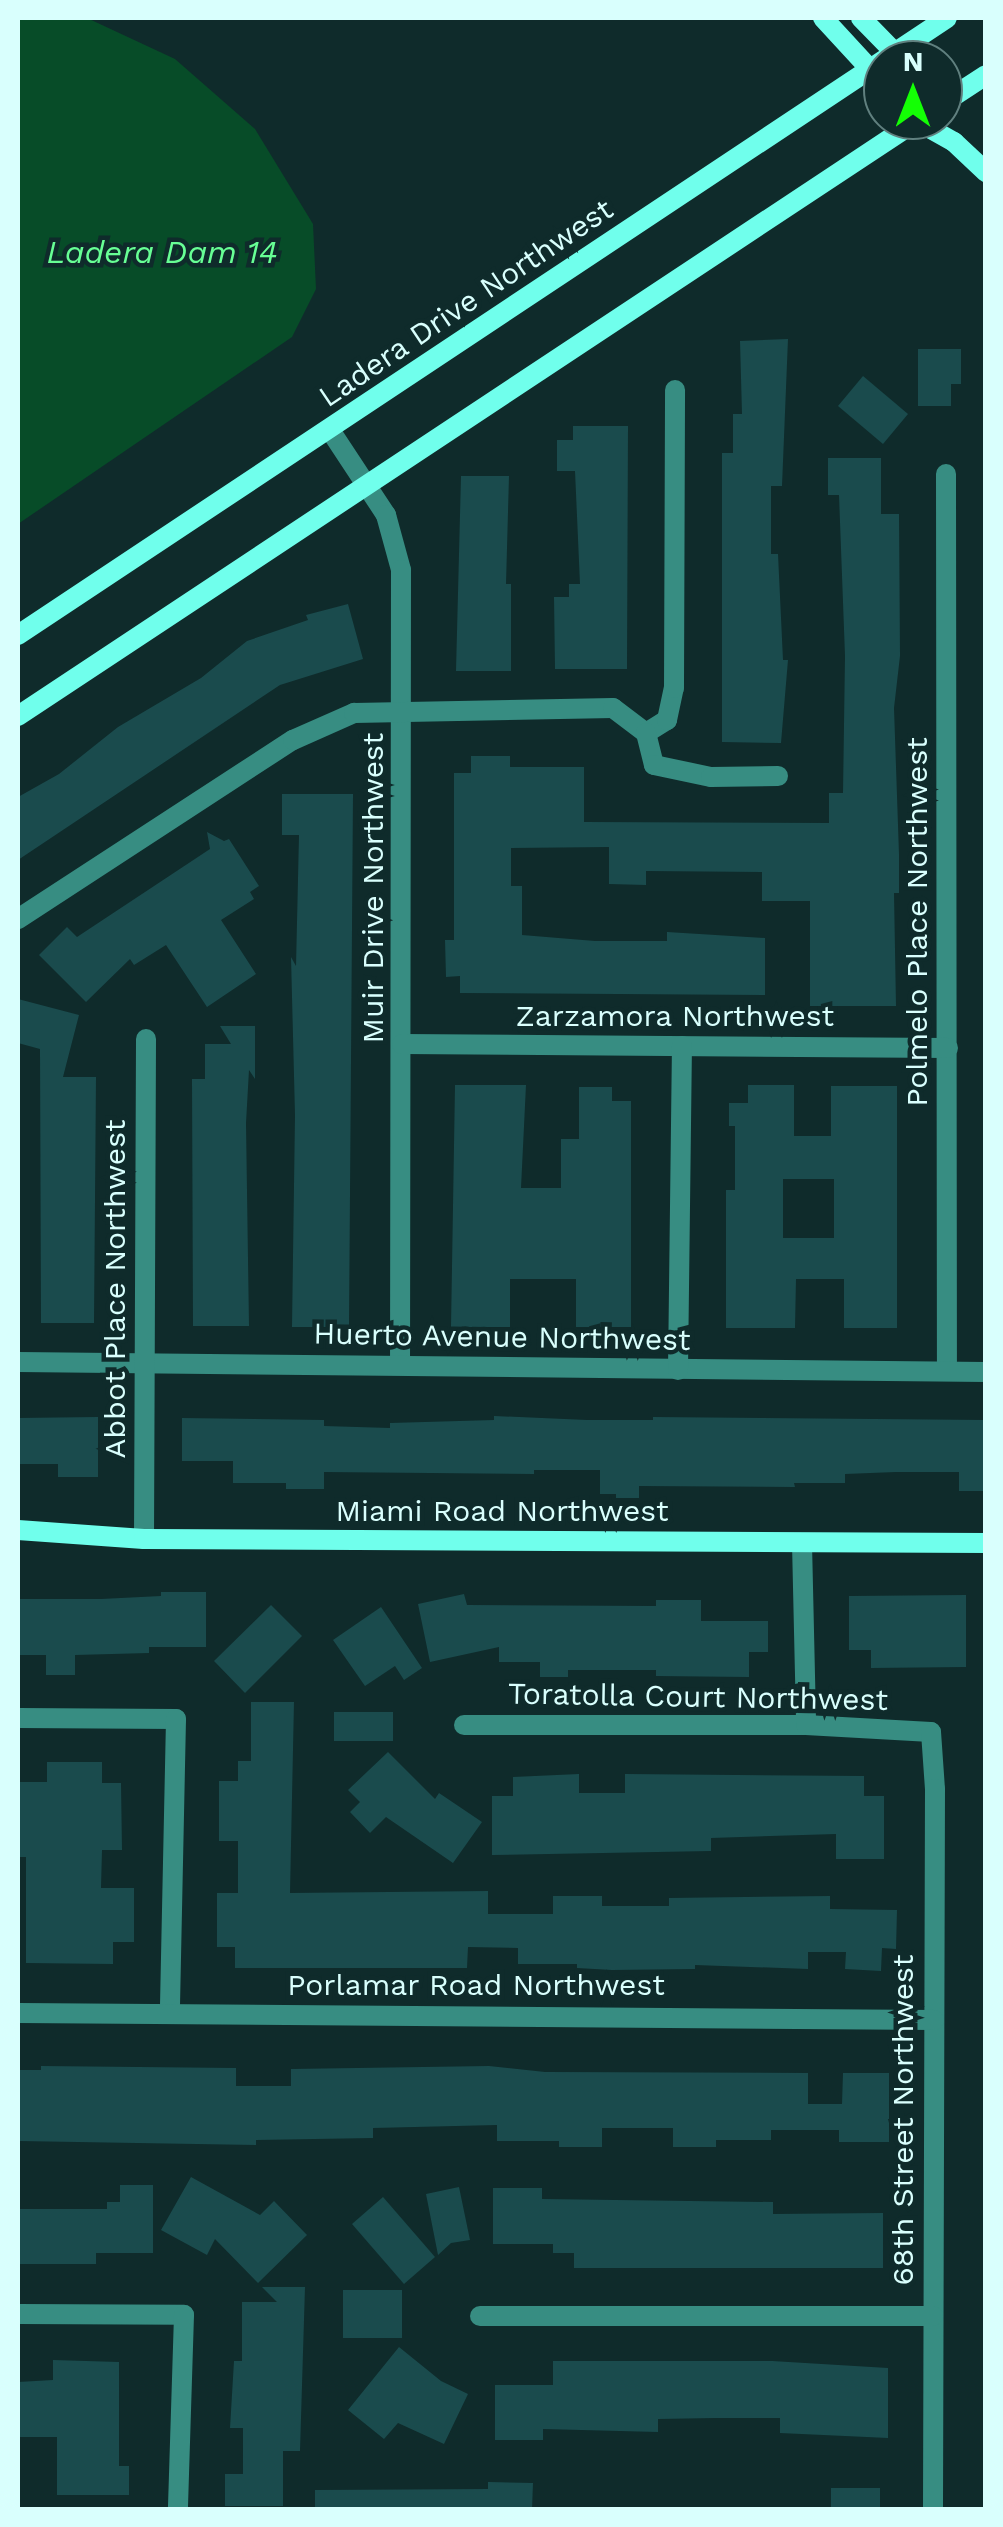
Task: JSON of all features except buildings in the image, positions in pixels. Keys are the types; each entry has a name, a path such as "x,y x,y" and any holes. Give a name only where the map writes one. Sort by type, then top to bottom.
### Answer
{"main road":[{"path":"823,18 863,60"},
{"path":"860,18 882,40"},
{"name":"Ladera Drive Northwest","path":"918,40 946,18"},
{"path":"963,90 986,75"},
{"name":"Ladera Drive Northwest","path":"18,635 863,84"},
{"path":"18,716 886,140"},
{"path":"951,140 986,172"},
{"name":"Miami Road Northwest","path":"18,1530 144,1539 986,1543"}],"street":[{"path":"646,733 667,720 674,688 674,390"},
{"name":"Muir Drive Northwest","path":"330,430 386,514 402,570 400,1365"},
{"name":"Polmelo Place Northwest","path":"946,474 947,1371"},
{"path":"18,919 324,723 354,713 614,708 646,733 654,764 712,776 778,776"},
{"name":"Abbot Place Northwest","path":"144,1539 146,1040"},
{"name":"Zarzamora Northwest","path":"402,1044 948,1048"},
{"path":"678,1370 682,1046"},
{"name":"Huerto Avenue Northwest","path":"18,1362 986,1372"},
{"path":"802,1543 806,1725"},
{"path":"18,1718 176,1719 170,2014"},
{"name":"Toratolla Court Northwest","path":"464,1725 806,1725 931,1732"},
{"name":"68th Street Northwest","path":"931,1732 933,2510"},
{"name":"Porlamar Road Northwest","path":"18,2013 934,2020"},
{"path":"18,2314 184,2315 178,2510"},
{"path":"480,2316 932,2316"}],"water":[{"name":"Ladera Dam 14","path":"18,18 87,18 175,59 255,129 313,224 316,289 292,337 18,524"}]}
